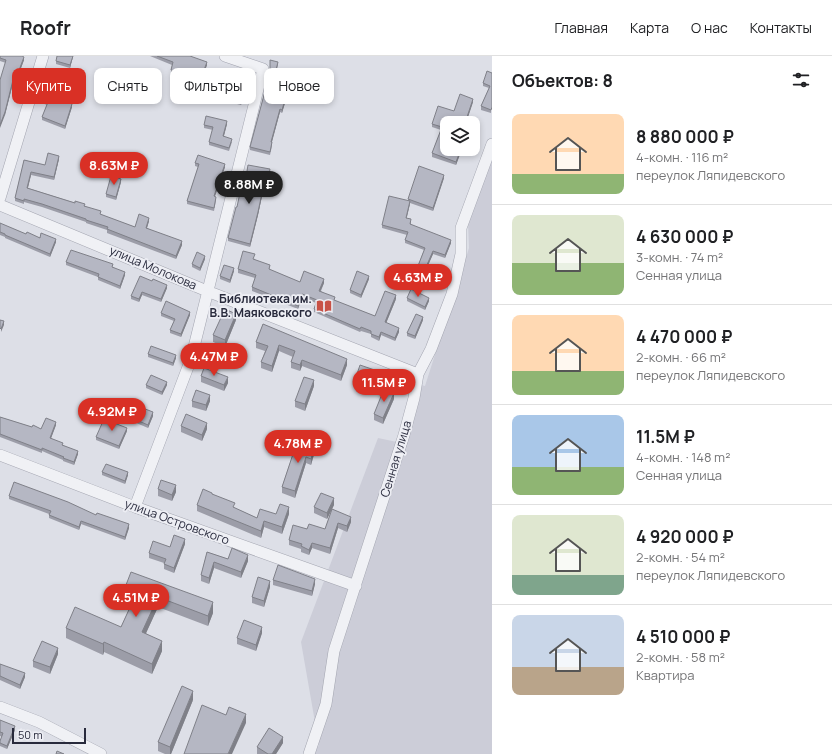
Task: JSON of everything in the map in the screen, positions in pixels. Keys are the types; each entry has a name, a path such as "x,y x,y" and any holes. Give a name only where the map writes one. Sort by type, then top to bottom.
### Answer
{"street":[{"path":"0,198 43,56"},
{"path":"135,507 191,359 263,70 225,56"},
{"name":"Сенная улица","path":"309,754 326,704 334,651 404,435 414,398 418,374 431,349 452,294 461,254 461,228 492,144"},
{"name":"улица Молокова","path":"0,205 207,291 418,374"},
{"name":"улица Островского","path":"0,455 135,507 356,586"},
{"path":"0,707 39,722 101,754"}],"shaded area":[{"path":"492,160 492,754 314,754 319,745 301,642 378,438 397,442 414,383 425,386 469,248 468,222"}],"building":[{"path":"0,56 24,57 20,68 12,68 12,84 0,125 0,80 6,60 0,58"},
{"path":"57,56 73,56 70,65 56,61"},
{"path":"157,56 190,56 207,62 205,68 172,68 173,62"},
{"path":"270,60 278,62 276,68 270,68"},
{"path":"487,71 492,73 491,110 481,106 490,86 483,83"},
{"path":"460,94 473,99 467,116 440,116 440,126 432,124 438,106 454,111"},
{"path":"264,95 264,104 284,104 282,110 280,109 271,142 270,152 250,147"},
{"path":"47,104 72,104 65,126 42,117"},
{"path":"206,116 227,121 223,136 232,139 229,148 209,142 213,127 204,125"},
{"path":"440,132 440,156 432,153"},
{"path":"48,153 59,156 54,177 31,172 27,188 75,203 75,201 85,204 84,206 101,211 100,214 135,227 139,214 149,218 146,228 182,241 176,256 107,229 108,227 86,219 42,204 15,198 24,160 45,165"},
{"path":"198,155 225,164 214,196 216,197 214,208 187,201 199,164 195,163"},
{"path":"440,156 458,156 456,162"},
{"path":"248,165 270,169 268,180 265,179 250,244 228,238 242,183 245,183"},
{"path":"419,166 444,175 433,208 408,199"},
{"path":"111,176 121,179 116,197 106,194"},
{"path":"389,196 410,201 406,218 411,219 410,224 451,240 445,255 433,251 423,274 416,271 425,248 405,240 408,232 382,225"},
{"path":"0,223 40,238 41,233 56,239 50,254 0,232"},
{"path":"71,250 113,264 112,267 125,272 120,286 98,277 99,274 66,262"},
{"path":"243,251 255,254 253,259 270,265 269,269 300,282 304,271 324,279 319,291 335,297 334,300 375,316 385,291 396,295 385,322 399,328 395,338 381,332 379,337 371,334 371,331 361,327 360,329 314,309 317,300 302,294 298,306 252,287 256,275 238,269"},
{"path":"197,252 205,256 200,268 192,264"},
{"path":"224,265 234,268 230,280 220,276"},
{"path":"357,271 369,276 361,295 350,290"},
{"path":"140,276 152,281 153,279 167,285 161,299 142,292 139,299 131,296"},
{"path":"411,289 429,298 425,307 407,298"},
{"path":"166,301 190,312 181,334 170,330 175,319 161,313"},
{"path":"225,309 236,314 225,340 213,335"},
{"path":"416,314 423,317 415,336 407,333"},
{"path":"0,320 4,321 1,329 0,328"},
{"path":"263,324 347,359 341,375 302,360 300,365 291,362 295,351 279,345 272,366 261,362 268,346 256,342"},
{"path":"151,346 176,355 173,363 148,354"},
{"path":"360,365 389,375 385,387 356,377"},
{"path":"204,368 228,377 224,385 201,376"},
{"path":"151,375 167,382 162,392 146,385"},
{"path":"304,377 314,380 305,404 295,401"},
{"path":"384,389 394,393 383,418 374,414"},
{"path":"196,390 210,395 206,405 192,401"},
{"path":"140,407 153,412 148,425 134,419"},
{"path":"186,414 207,423 202,435 181,426"},
{"path":"0,417 32,427 33,425 41,429 46,418 56,422 50,438 63,443 62,445 78,451 74,462 42,448 42,450 0,434"},
{"path":"104,419 127,428 119,446 96,437"},
{"path":"298,439 315,445 311,459 306,457 295,491 282,487"},
{"path":"106,464 128,472 125,481 102,472"},
{"path":"161,480 176,485 172,495 158,489"},
{"path":"14,482 68,502 96,515 97,513 129,524 125,537 81,521 79,527 49,515 51,511 9,496"},
{"path":"203,489 235,503 233,507 257,518 260,509 276,514 280,504 289,507 282,527 264,521 261,531 197,505"},
{"path":"321,493 334,498 327,513 314,507"},
{"path":"332,509 351,517 347,526 338,523 330,548 312,543 309,550 301,546 302,544 289,540 293,525 307,529 309,524 325,529"},
{"path":"174,535 185,539 174,568 164,564 166,559 149,553 153,541 170,547"},
{"path":"232,548 248,555 241,572 214,562 209,578 201,575 207,552 228,559"},
{"path":"278,565 315,579 312,591 273,580"},
{"path":"131,572 213,602 208,616 158,597 142,632 162,641 152,664 104,642 103,644 66,628 75,607 121,627 138,590 126,585"},
{"path":"258,577 270,581 264,601 252,597"},
{"path":"244,620 262,627 256,645 237,638"},
{"path":"42,641 58,648 50,667 33,661"},
{"path":"0,664 25,673 20,685 0,676"},
{"path":"182,686 193,691 170,747 158,742"},
{"path":"202,705 226,715 229,707 246,714 228,754 184,754"},
{"path":"0,720 15,726 7,746 0,743 3,733 0,732"},
{"path":"269,728 283,737 272,754 268,754 257,747"},
{"path":"57,751 64,754 56,754"}],"place":[{"name":"Библиотека им. В.В. Маяковского","path":"324,306"}]}
